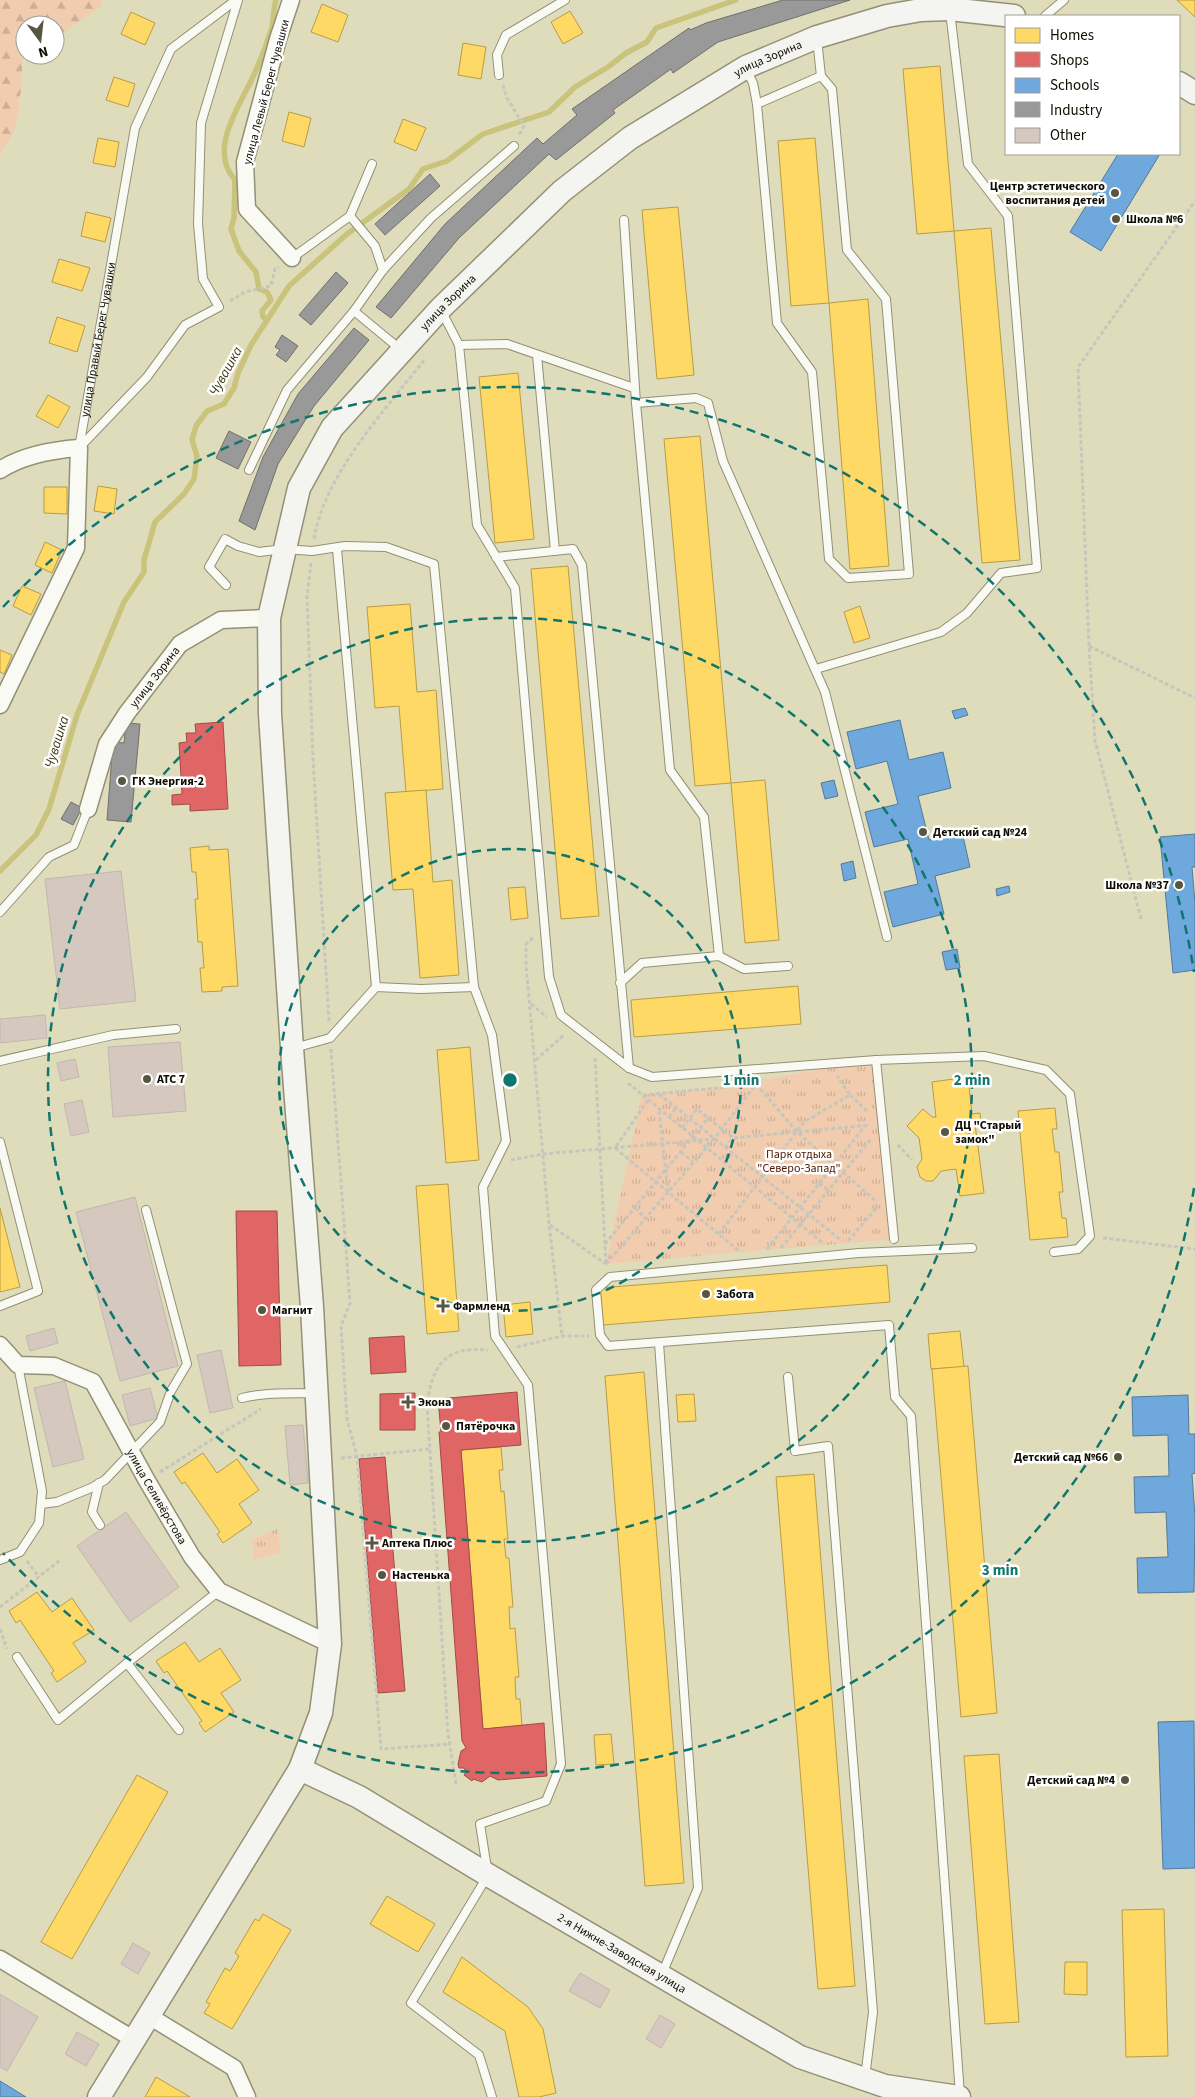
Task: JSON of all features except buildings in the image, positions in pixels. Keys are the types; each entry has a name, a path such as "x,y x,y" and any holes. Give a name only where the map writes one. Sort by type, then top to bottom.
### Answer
{"main road":[{"name":"улица Зорина","path":"269,618 299,488 332,428 441,308 562,191 630,138 746,67 817,37 921,5 1005,15"},
{"path":"1180,84 1195,94"},
{"path":"99,2097 300,1769 321,1713 330,1644 316,1393 270,714 269,618"},
{"name":"2-я Нижне-Заводская улица","path":"300,1769 359,1797 488,1875 800,2057 877,2087 960,2097"}],"street":[{"name":"улица Левый Берег Чувашки","path":"291,0 278,39 245,162 247,209 292,258"},
{"path":"0,470 10,464 51,450 79,448"},
{"name":"улица Правый Берег Чувашки","path":"0,705 76,548 79,448"},
{"name":"улица Зорина","path":"88,809 107,744 127,713 180,644 221,620 269,618"},
{"path":"0,1346 18,1365"},
{"name":"улица Селивёрстова","path":"18,1365 54,1366 93,1382 146,1479 192,1557 219,1591 330,1644"},
{"path":"0,1960 133,2039"},
{"path":"149,2016 234,2068 247,2097"}],"lane":[{"path":"79,448 147,377 185,325 219,306 203,278 198,224 201,123 237,0"},
{"name":"улица Правый Берег Чувашки","path":"79,448 135,128 171,49 237,0"},
{"path":"500,75 497,55 506,35 565,0"},
{"path":"1046,15 1064,0"},
{"path":"816,669 941,632 967,613 1001,574 1037,568 1008,216 968,164 949,9"},
{"path":"746,67 753,83 757,104 776,323 812,372 829,559 848,578 909,574 886,299 847,250 832,88 821,76 817,37"},
{"path":"757,104 821,76"},
{"path":"249,470 287,390 354,311 382,270 431,218 514,146"},
{"path":"292,258 350,216 372,164"},
{"path":"350,216 375,246 382,270"},
{"path":"624,220 634,388 670,770 704,816 719,956"},
{"path":"441,308 449,329 459,345 477,525 515,588 549,977 561,1016 629,1068 652,1077 876,1060 984,1056 1046,1070 1070,1094 1090,1236 1078,1249 1054,1252"},
{"path":"354,311 401,350"},
{"path":"459,345 507,344 634,388"},
{"path":"537,355 555,551"},
{"path":"636,403 696,398 708,403 723,461 826,692 888,937"},
{"path":"226,586 209,567 225,539 238,546 259,552 284,549 312,551 337,549 345,546 386,547 434,564 474,987 492,1036 506,1141 483,1187 495,1336 528,1385 561,1764 546,1801 480,1824 488,1875 411,2004 479,2055 492,2097"},
{"path":"292,1048 330,1038 376,987 337,549"},
{"path":"496,557 573,549 582,565 629,1068"},
{"path":"0,912 49,857 74,845 88,809"},
{"path":"620,983 642,963 719,956 744,969 788,966"},
{"path":"376,987 421,989 474,987"},
{"path":"0,1061 113,1035 176,1030"},
{"path":"876,1060 894,1239"},
{"path":"0,1142 38,1291 0,1306"},
{"path":"41,1504 57,1502 99,1483 160,1422 171,1391 188,1364 146,1210"},
{"path":"960,2097 911,1416 894,1397 889,1325 608,1346 600,1335 596,1290 610,1277 858,1253 972,1248"},
{"path":"659,1342 698,1888 662,1975"},
{"path":"0,1560 20,1552 39,1523 41,1504 42,1491 18,1365"},
{"path":"788,1377 795,1450 828,1446 873,2012 877,2087"},
{"path":"242,1398 264,1392 284,1395 316,1393"},
{"path":"99,1483 92,1512 100,1524"},
{"path":"17,1657 58,1720 127,1662 219,1591"},
{"path":"127,1662 179,1730"}],"path":[{"path":"500,75 507,98 524,126"},
{"path":"1141,919 1095,741 1089,646 1078,367 1195,201"},
{"path":"245,292 271,286"},
{"path":"1089,646 1195,698"},
{"path":"545,928 526,944 526,965 562,1336"},
{"path":"536,1061 567,1032"},
{"path":"595,1055 606,1264"},
{"path":"719,1234 804,1122 850,1095 837,1076"},
{"path":"606,1264 714,1139 756,1084 797,1132 892,1215"},
{"path":"659,1094 846,1244 890,1192"},
{"path":"642,1096 826,1246"},
{"path":"615,1148 648,1100"},
{"path":"669,1117 676,1108"},
{"path":"682,1128 697,1109 733,1138 883,1124"},
{"path":"659,1110 668,1192"},
{"path":"605,1245 708,1118"},
{"path":"779,1250 883,1124"},
{"path":"765,1252 865,1126"},
{"path":"725,1148 733,1138"},
{"path":"496,1164 543,1154 714,1139"},
{"path":"615,1148 742,1254"},
{"path":"681,1152 693,1162"},
{"path":"724,1163 732,1154"},
{"path":"819,1183 828,1190"},
{"path":"635,1208 646,1218"},
{"path":"550,1224 606,1264"},
{"path":"1090,1236 1195,1249"},
{"path":"456,1784 448,1734 426,1404 430,1380 447,1355 470,1348 505,1351 562,1336 600,1335"},
{"path":"146,1479 179,1461 284,1395"},
{"path":"320,1460 430,1449"},
{"path":"20,1552 39,1577"},
{"path":"0,1607 60,1561"},
{"path":"0,1629 7,1648 17,1657"}],"green space":[{"path":"0,0 102,0 100,7 65,31 65,15 15,15 15,65 22,65 22,82 15,129 0,155"},
{"name":"Парк отдыха \"Северо-Запад\"","path":"876,1060 894,1239 606,1264 642,1095 713,1088"},
{"path":"277,1529 281,1552 254,1560 252,1540"}],"waterway":[{"name":"Чувашка","path":"266,319 263,317 262,311 271,300 267,292 259,289 256,272 239,251 231,229 234,218 235,180 227,167 224,154 225,140 230,125 269,38 276,0"},
{"name":"Чувашка","path":"0,871 36,835 49,809 77,715 124,602 144,572 144,560 155,522 184,494 194,479 197,456 192,440 196,426 207,411 224,404 234,388 238,373 251,345 289,286 347,234 409,189 423,169 447,161 483,134 549,112 575,87 608,67 626,53 647,42 656,28 736,0"}],"place":[{"name":"Центр эстетического воспитания детей","path":"1115,193"},
{"name":"Школа №6","path":"1116,219"},
{"name":"ГК Энергия-2","path":"122,781"},
{"name":"Детский сад №24","path":"923,832"},
{"name":"Школа №37","path":"1179,885"},
{"name":"АТС 7","path":"147,1079"},
{"name":"ДЦ \"Старый замок\"","path":"945,1132"},
{"name":"Забота","path":"706,1294"},
{"name":"Фармленд","path":"443,1306"},
{"name":"Магнит","path":"262,1310"},
{"name":"Экона","path":"408,1402"},
{"name":"Пятёрочка","path":"446,1426"},
{"name":"Детский сад №66","path":"1118,1457"},
{"name":"Аптека Плюс","path":"372,1543"},
{"name":"Настенька","path":"382,1575"},
{"name":"Детский сад №4","path":"1125,1780"}]}
